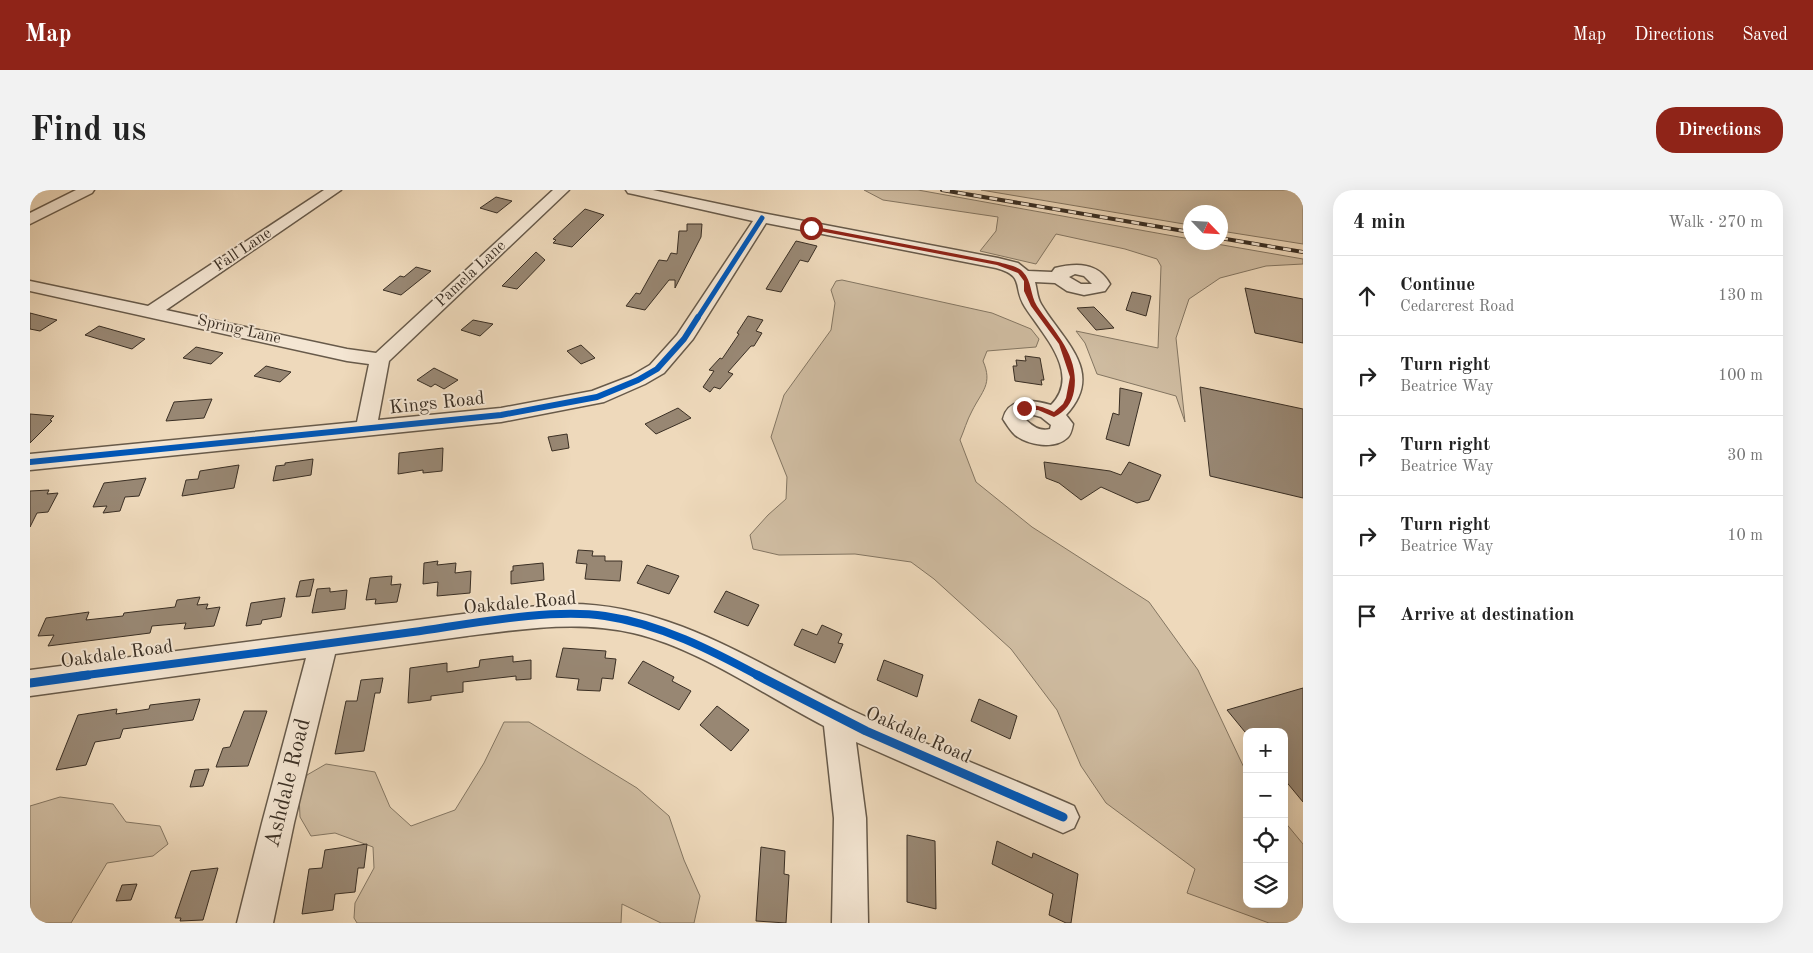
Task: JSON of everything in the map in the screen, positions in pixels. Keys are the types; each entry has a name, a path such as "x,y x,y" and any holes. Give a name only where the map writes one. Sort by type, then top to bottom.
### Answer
{"street":[{"path":"30,219 87,190"},
{"name":"Fall Lane","path":"152,311 334,190"},
{"name":"Pamela Lane","path":"380,359 562,190"},
{"path":"633,190 762,218 1012,267 1024,276 1060,278"},
{"name":"Kings Road","path":"30,462 501,414 596,397 638,380 657,369 684,339 762,218"},
{"path":"1024,276 1030,298 1062,344 1073,377 1069,398 1065,406 1054,415"},
{"name":"Spring Lane","path":"30,286 347,354 380,359"},
{"path":"366,428 380,359"},
{"name":"Oakdale Road","path":"30,683 502,620 575,615 604,616 643,625 697,644 838,719 1063,817"},
{"name":"Ashdale Road","path":"255,923 278,822 324,644"},
{"path":"838,719 850,818 850,923"}],"shaded area":[{"path":"864,190 918,190 1183,238 1183,250 1228,250 1228,246 1303,259 1303,264 1266,266 1220,278 1189,299 1176,338 1185,422 1176,396 1097,374 1085,343 1076,331 1158,348 1161,266 1157,259 1125,249 1056,234 1036,264 980,251 996,231 998,217 883,200"},
{"path":"981,190 1303,190 1303,244 1228,232 1228,205 1183,205 1183,224"},
{"path":"842,280 992,313 1031,329 1039,339 1036,347 987,351 983,361 987,382 970,414 960,440 976,482 1032,527 1149,602 1198,670 1243,766 1243,908 1288,908 1288,826 1303,844 1303,923 1269,923 1187,893 1195,869 1106,803 1081,766 1057,710 1011,649 934,579 911,562 855,554 779,555 753,549 750,535 786,499 787,477 771,437 784,395 831,330 835,303 831,290 836,281"},
{"path":"504,722 529,722 637,788 669,816 684,860 700,896 694,923 661,923 622,904 621,923 357,923 354,918 355,903 374,868 373,847 335,833 311,836 300,817 299,794 307,775 326,764 375,772 390,807 411,826 455,810 484,763"},
{"path":"60,797 113,804 126,822 160,826 168,844 153,856 107,863 71,923 30,923 30,806"}],"building":[{"path":"496,197 512,201 497,213 480,208"},
{"path":"585,209 604,215 572,247 553,243 556,240 553,239"},
{"path":"687,224 702,224 701,237 675,288 675,280 669,280 645,310 626,306 636,293 640,294 659,260 667,261 671,253 677,254 679,231 687,231"},
{"path":"796,241 817,246 808,262 800,260 781,292 766,289"},
{"path":"536,252 545,260 517,289 502,286"},
{"path":"416,267 431,271 401,295 383,290 400,276 404,277"},
{"path":"1245,288 1303,299 1303,343 1255,333"},
{"path":"1132,292 1151,296 1146,316 1126,310"},
{"path":"1094,307 1114,328 1096,330 1077,308"},
{"path":"30,313 57,320 40,331 30,329"},
{"path":"748,316 763,320 756,331 762,333 754,346 751,346 728,372 733,374 720,389 714,387 710,392 703,387 714,371 709,370 720,358 722,359 739,334 737,333"},
{"path":"473,320 493,324 480,336 461,330"},
{"path":"99,326 145,339 132,349 85,335"},
{"path":"581,345 595,358 581,364 567,351"},
{"path":"196,347 223,353 211,364 183,358"},
{"path":"1025,356 1040,358 1044,380 1041,380 1042,385 1015,381 1013,366 1017,366 1016,360 1026,361"},
{"path":"266,366 291,372 280,382 254,376"},
{"path":"434,368 458,380 444,389 435,384 431,387 417,380"},
{"path":"1200,387 1303,409 1303,498 1210,476"},
{"path":"1120,388 1142,393 1129,446 1106,439 1113,413 1119,415"},
{"path":"212,399 204,418 166,421 174,402"},
{"path":"678,408 691,418 656,434 645,424"},
{"path":"30,414 54,416 50,420 52,421 30,443"},
{"path":"567,434 569,448 552,451 548,437"},
{"path":"443,448 442,471 423,473 423,470 398,474 399,453"},
{"path":"313,459 311,475 273,481 276,466"},
{"path":"1044,462 1110,471 1121,475 1129,462 1161,475 1149,500 1137,503 1101,487 1081,500 1059,483 1046,478"},
{"path":"239,465 234,488 182,496 186,480 198,479 200,471"},
{"path":"146,478 139,496 125,497 120,511 103,513 107,506 93,507 104,483"},
{"path":"49,490 47,494 58,493 48,512 37,513 30,527 30,491"},
{"path":"578,550 593,551 592,556 605,556 605,561 622,561 620,581 585,579 587,564 576,563"},
{"path":"438,561 437,565 456,563 455,573 471,571 470,593 437,596 438,582 423,584 424,563"},
{"path":"543,563 544,580 511,584 513,566"},
{"path":"647,565 679,576 669,594 637,583"},
{"path":"392,576 391,585 401,584 397,602 375,604 376,599 366,600 370,578"},
{"path":"314,579 310,596 296,597 300,581"},
{"path":"330,588 330,592 347,590 345,609 312,613 317,589"},
{"path":"726,591 759,605 748,626 714,612"},
{"path":"200,597 197,605 208,604 206,609 220,607 214,626 184,629 186,623 152,626 150,633 48,646 54,635 38,636 46,618 89,612 86,620 123,616 124,613 175,607 177,600"},
{"path":"285,598 281,617 262,620 261,624 246,626 251,603"},
{"path":"822,625 842,634 838,643 843,644 835,663 794,645 802,629 817,635"},
{"path":"563,648 606,651 605,658 616,659 613,679 602,678 600,691 577,690 579,679 556,677"},
{"path":"513,656 513,662 531,660 531,679 516,680 516,676 463,682 463,692 431,696 431,700 408,703 410,668 447,663 447,672 479,667 480,660"},
{"path":"884,660 923,675 917,697 877,680"},
{"path":"643,661 674,677 672,681 691,691 679,710 628,683"},
{"path":"383,678 380,693 375,693 364,751 335,754 346,701 357,701 361,680"},
{"path":"1303,688 1303,802 1288,784 1288,728 1243,728 1243,730 1227,710"},
{"path":"200,699 193,720 123,729 120,738 95,742 86,765 56,770 78,715 117,709 116,714 149,709 150,705"},
{"path":"979,699 1017,716 1010,739 971,721"},
{"path":"717,706 749,730 731,751 700,725"},
{"path":"244,711 267,711 248,766 216,767 223,748 230,747"},
{"path":"209,769 203,786 190,787 195,770"},
{"path":"907,835 935,841 936,909 907,902"},
{"path":"997,841 1032,858 1033,853 1078,874 1071,923 1066,923 1049,915 1053,894 992,864"},
{"path":"367,844 364,868 358,868 355,892 335,894 333,910 302,914 309,869 322,868 325,850"},
{"path":"761,847 785,851 784,874 789,875 786,923 756,921"},
{"path":"218,868 203,920 180,921 181,918 175,918 191,871"},
{"path":"137,884 131,900 116,901 122,885"}],"railway":[{"path":"942,190 1183,231"},
{"path":"1228,239 1303,252"}],"cycle path":[{"path":"30,462 501,415 597,397 638,380 657,369 684,339 762,218"},
{"path":"30,683 502,620 565,615 604,616 634,622 694,643 866,731 1063,817"}],"route":[{"path":"811,228 998,264 1020,271 1024,276 1026,291 1034,306 1062,344 1073,377 1072,392 1065,406 1054,415 1039,408 1024,408"}]}
